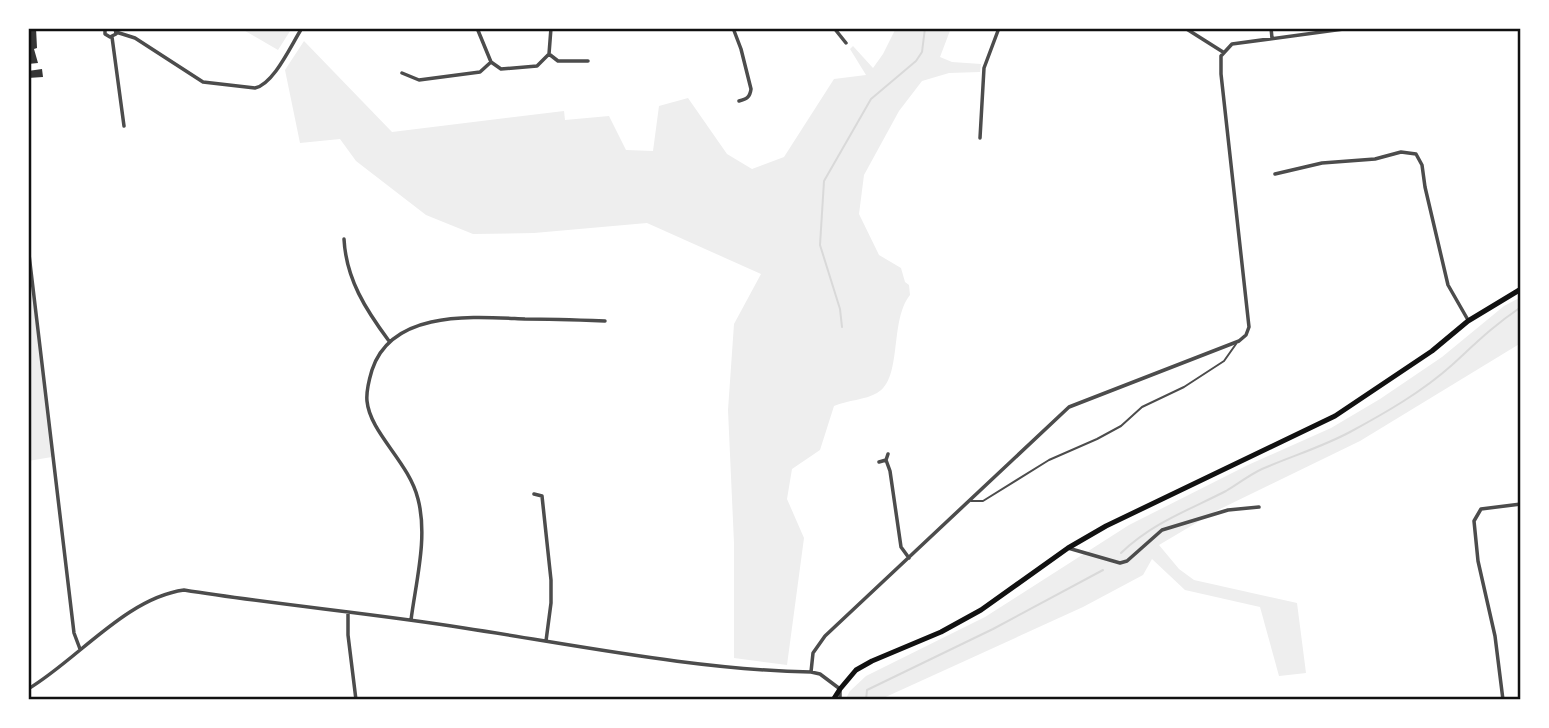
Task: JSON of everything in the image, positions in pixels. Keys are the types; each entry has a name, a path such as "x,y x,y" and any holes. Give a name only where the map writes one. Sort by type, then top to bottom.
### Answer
{"main road":[{"path":"833,700 856,670 941,632 981,610 1068,548 1105,526 1335,416 1432,351 1468,321 1521,289"}],"street":[{"path":"98,28 105,29 105,34 112,37"},
{"path":"124,126 112,37 116,30 135,38 203,82 255,88 262,86 270,78 302,28"},
{"path":"477,28 491,62 501,69 537,66 549,54 551,28"},
{"path":"733,28 751,89 747,99 739,101"},
{"path":"834,28 846,43"},
{"path":"980,138 984,68 999,28"},
{"path":"1185,28 1223,51"},
{"path":"1271,28 1272,38"},
{"path":"811,672 811,660 816,647 1069,407 1239,341 1246,335 1249,327 1221,74 1220,60 1223,51 1232,44 1351,28"},
{"path":"549,54 558,61 588,61"},
{"path":"402,73 419,80 480,72 491,62"},
{"path":"1275,174 1322,163 1375,159 1401,152 1416,154 1422,165 1448,285 1468,321"},
{"path":"344,239 351,276 359,295 388,341"},
{"path":"28,246 74,633 80,649"},
{"path":"411,620 422,530 418,498 408,472 372,421 367,402 368,382 374,362 388,341 423,324 481,318 605,321"},
{"path":"888,454 886,460 901,547 909,558"},
{"path":"879,462 886,460"},
{"path":"534,494 542,496 548,492"},
{"path":"542,496 551,580 546,640"},
{"path":"1503,700 1495,636 1478,561 1474,521 1481,509 1521,504"},
{"path":"1068,548 1120,563 1127,561 1162,530 1228,510 1259,507"},
{"path":"28,690 80,649 150,600 166,593 184,590 715,665 811,672 820,674 840,689 840,700"},
{"path":"348,614 356,700"}],"lane":[{"path":"968,501 983,501 1049,460 1121,426 1142,407 1184,387 1224,361 1239,341"}],"shaded area":[{"path":"240,28 292,28 278,50"},
{"path":"896,28 951,28 940,57 952,62 981,64 980,72 949,73 922,81 899,111 864,175 859,214 879,255 901,268 905,282 909,285 910,295 900,319 890,375 885,386 877,393 834,406 820,450 792,469 787,499 804,538 787,665 734,658 734,543 728,410 734,324 761,274 647,223 534,233 473,234 426,215 356,161 340,139 300,143 285,70 304,41 392,132 564,111 565,120 609,116 626,150 653,151 659,106 688,98 727,154 752,169 784,157 834,79 866,75 850,49 853,46 873,68"},
{"path":"28,246 52,457 28,461"},
{"path":"1521,297 1521,343 1360,441 1218,510 1159,545 1179,569 1194,580 1297,603 1306,673 1279,676 1260,607 1185,590 1152,559 1143,575 1083,607 879,700 845,700 850,691 866,676 985,617 1129,525 1248,465 1331,428 1380,399 1442,357 1504,306"}],"building":[{"path":"28,28 36,28 37,48 34,49 38,63 28,64"},
{"path":"42,69 43,77 28,78 28,71"}],"waterway":[{"path":"842,327 840,309 820,245 824,181 871,99 916,61 922,52 925,28"},
{"path":"1121,553 1158,525 1226,491 1257,471 1339,437 1403,402 1440,375 1521,307"},
{"path":"866,700 867,690 993,629 1103,570"}]}
